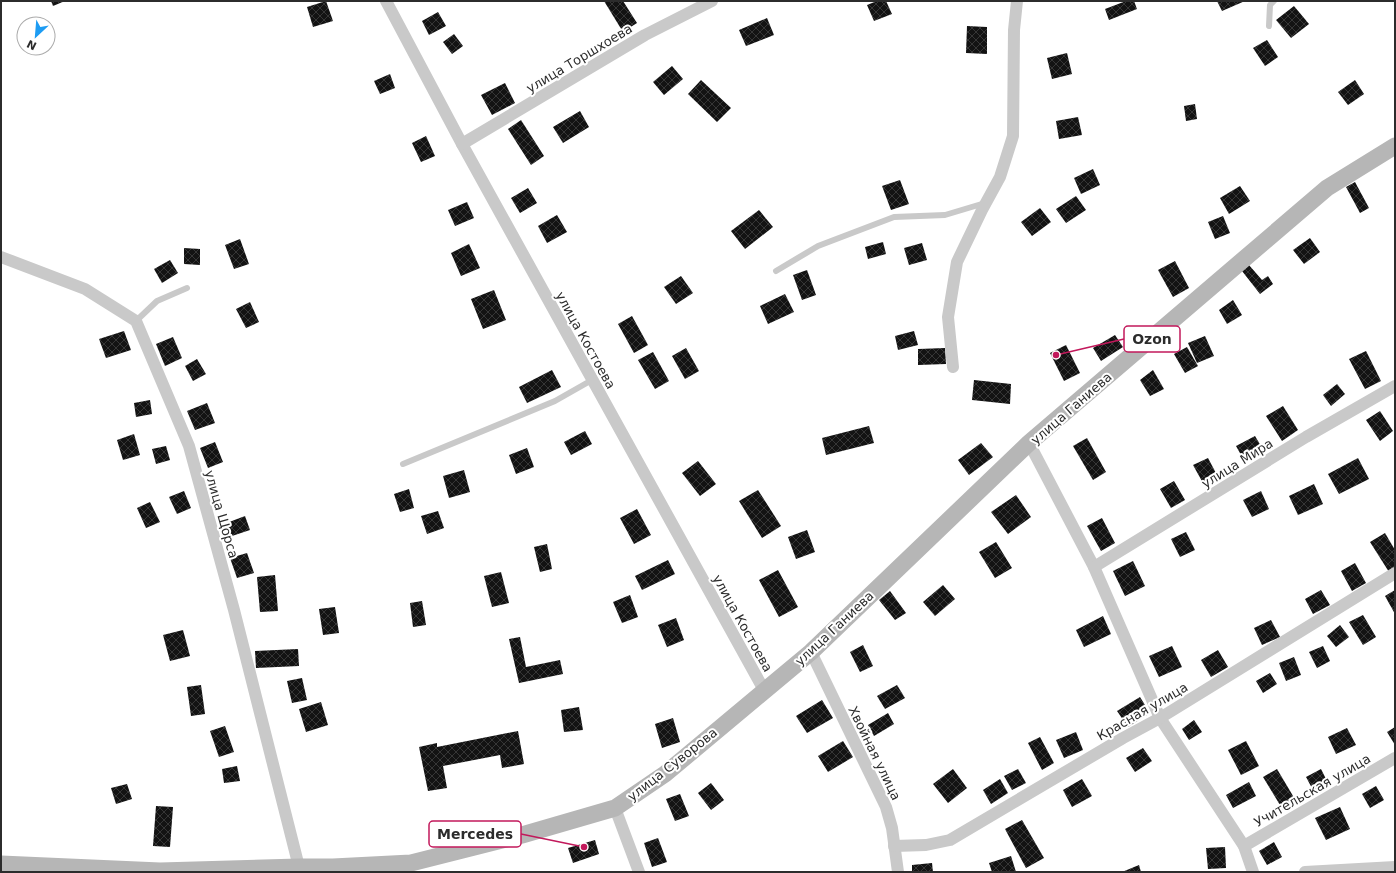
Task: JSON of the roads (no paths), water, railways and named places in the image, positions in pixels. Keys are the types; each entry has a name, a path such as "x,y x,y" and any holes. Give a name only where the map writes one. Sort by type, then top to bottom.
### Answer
{"main road":[{"name":"улица Ганиева","path":"764,690 810,652 1029,443 1327,188 1395,146"},
{"name":"улица Суворова","path":"1,864 160,871 298,866 333,867 411,863 522,835 615,808 665,774 764,690"}],"street":[{"name":"улица Костоева","path":"386,1 462,144 764,690"},
{"name":"улица Торшхоева","path":"462,144 646,35 712,1"},
{"path":"953,367 948,317 957,262 986,202 1000,177 1013,136 1014,30 1017,1"},
{"path":"1,257 85,289 136,321"},
{"name":"улица Щорса","path":"136,321 189,446 234,610 298,866"},
{"name":"улица Мира","path":"1094,567 1306,437 1395,386"},
{"path":"1029,443 1094,567 1160,718 1244,846 1253,872"},
{"name":"Красная улица","path":"894,846 926,846 950,840 1122,738 1160,718 1395,574"},
{"name":"Хвойная улица","path":"810,652 886,807 892,828 898,872"},
{"name":"Учительская улица","path":"1244,846 1395,758"},
{"path":"615,808 639,872"},
{"path":"1305,872 1395,868"}],"lane":[{"path":"1269,26 1270,5 1274,1"},
{"path":"776,271 818,246 894,217 945,215 986,202"},
{"path":"136,321 157,301 187,288"},
{"path":"402,464 555,401 592,380"}],"place":[{"name":"Ozon","path":"1056,355"},
{"name":"Mercedes","path":"584,847"}]}
